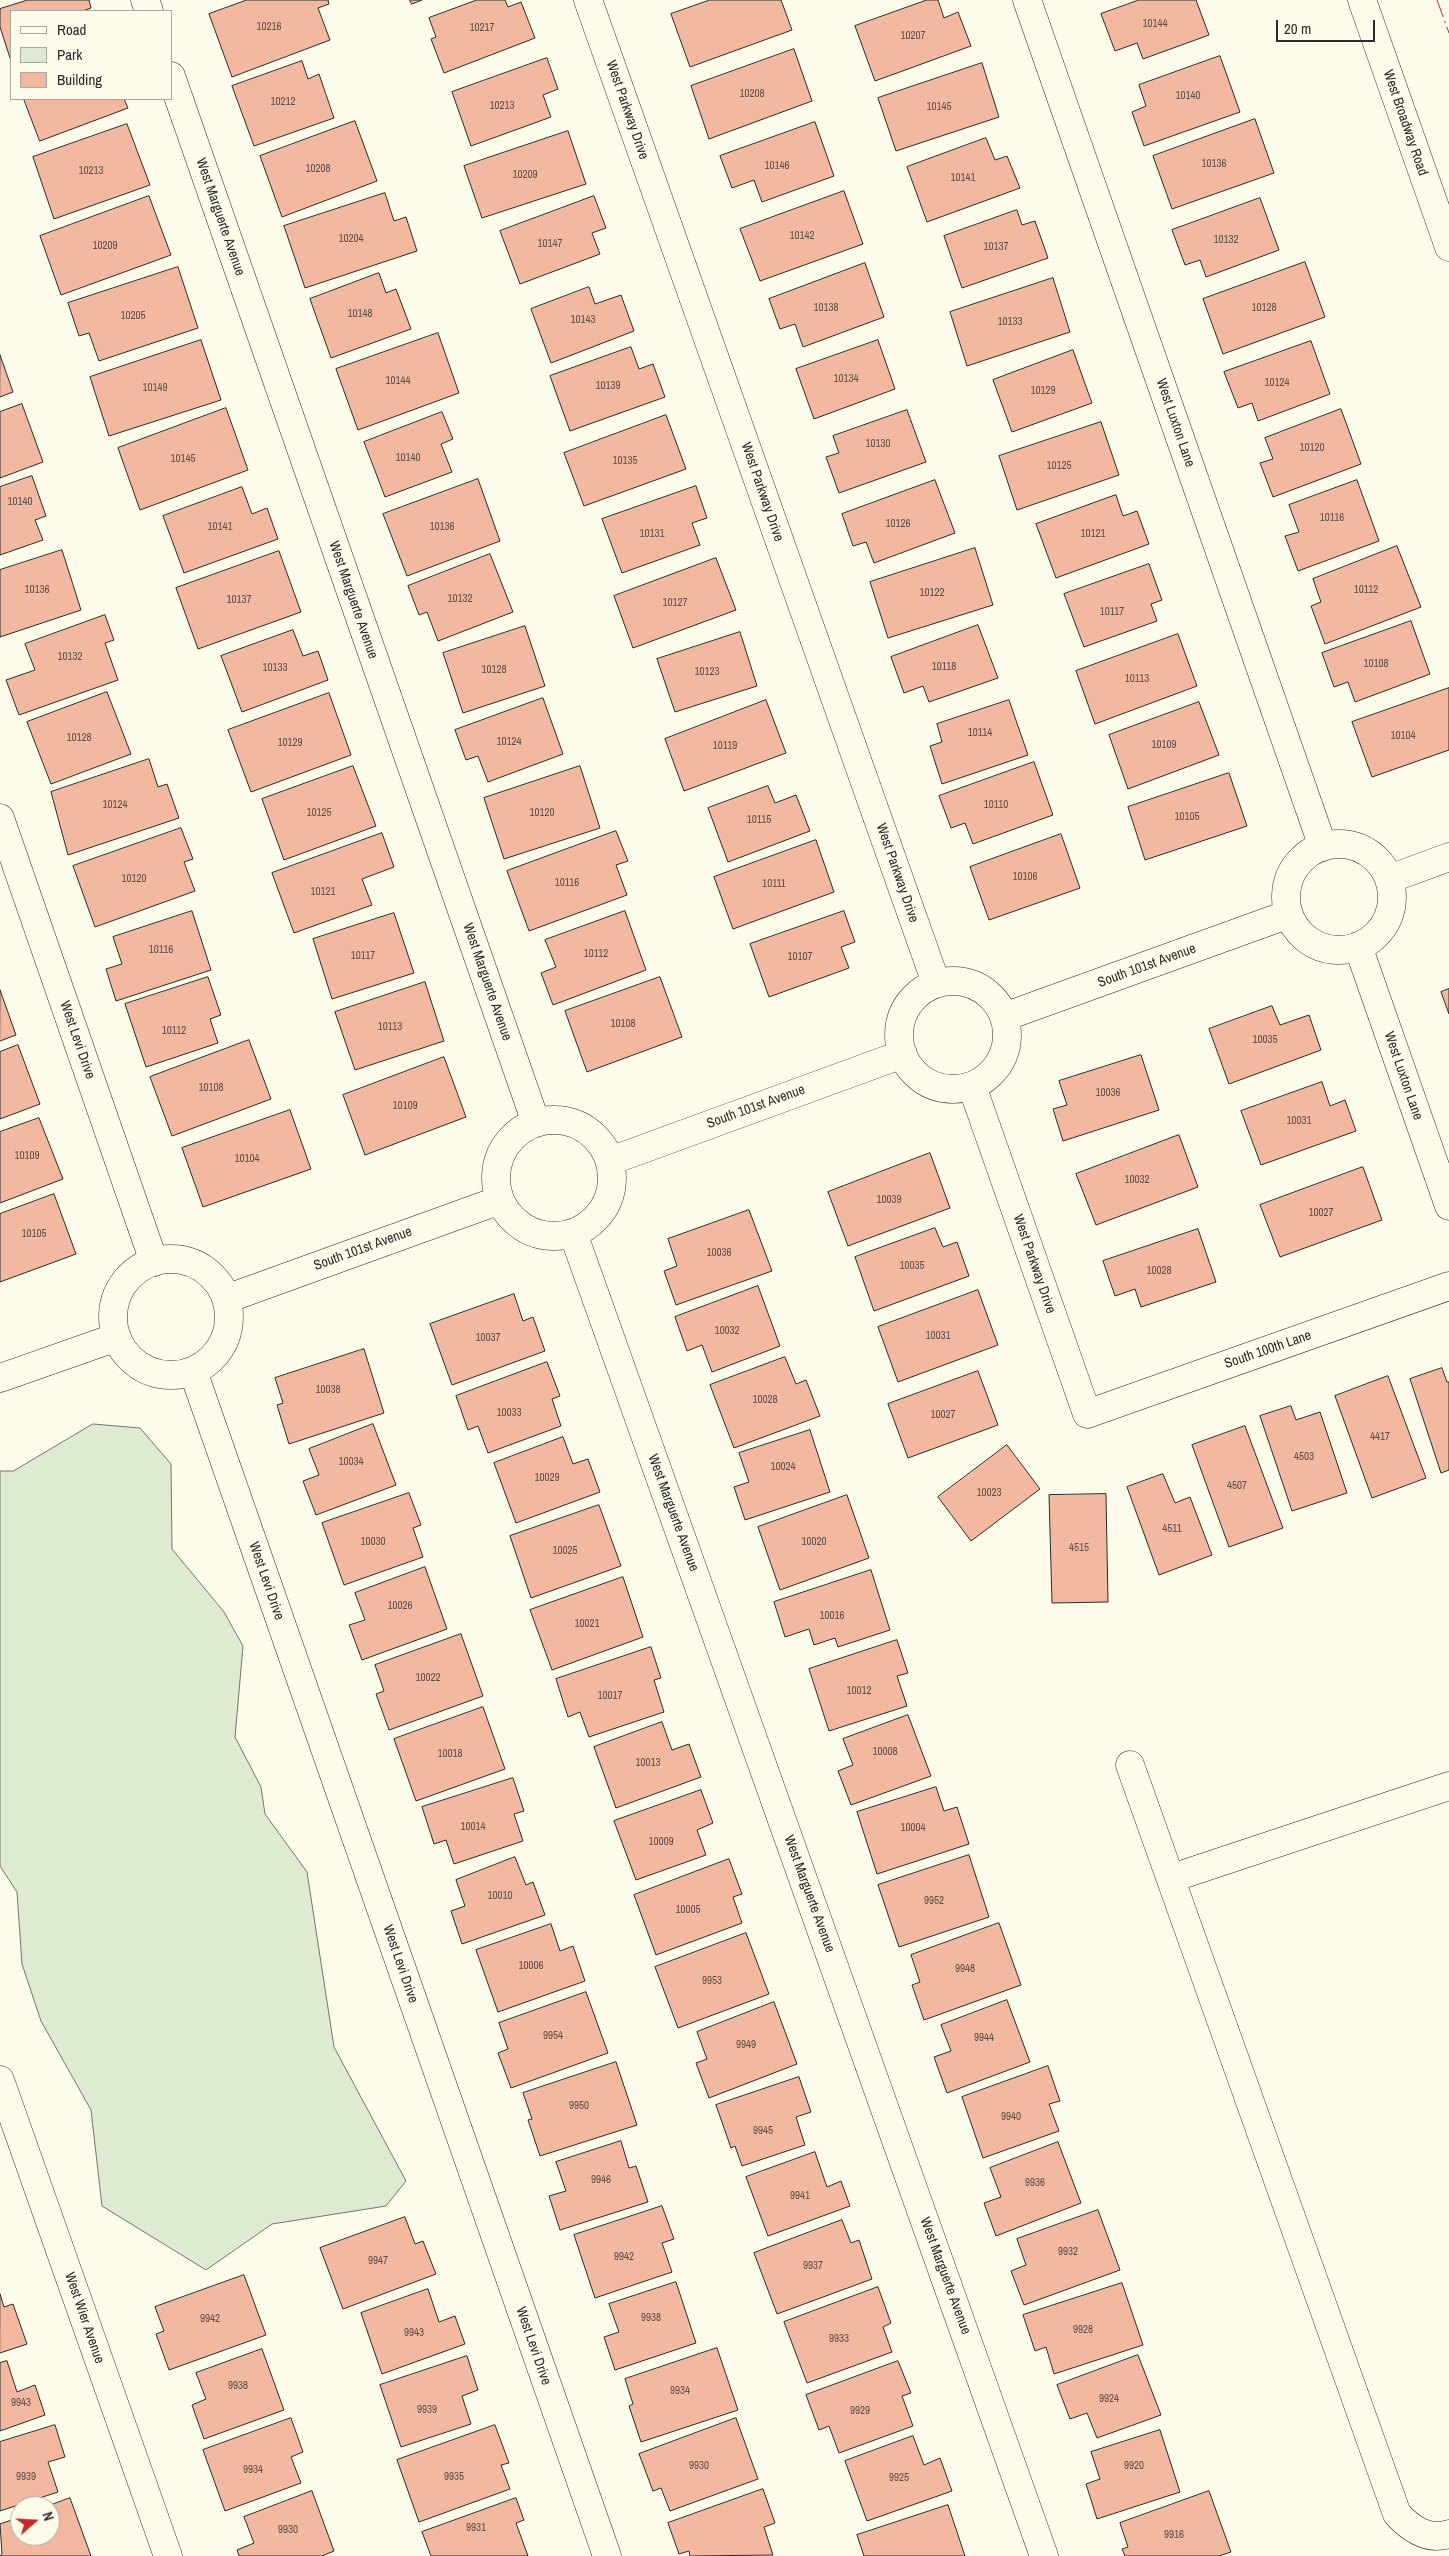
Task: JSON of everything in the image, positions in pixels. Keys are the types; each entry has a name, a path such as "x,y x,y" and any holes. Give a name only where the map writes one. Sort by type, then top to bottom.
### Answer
{"street":[{"name":"West Parkway Drive","path":"588,0 936,983"},
{"name":"West Luxton Lane","path":"1027,0 1323,847"},
{"name":"West Broadway Road","path":"1362,0 1449,247"},
{"name":"West Marguerte Avenue","path":"172,79 536,1123"},
{"name":"West Levi Drive","path":"0,818 154,1262"},
{"path":"1336,844 1362,849 1373,856 1388,879 1391,903 1383,926 1372,938 1358,946 1341,950 1324,948 1309,941 1297,929 1289,914 1286,894 1292,873 1299,862 1310,852 1323,847 1336,844"},
{"path":"1388,879 1449,857"},
{"name":"South 101st Avenue","path":"1004,1017 1289,914"},
{"name":"West Luxton Lane","path":"1358,946 1449,1206"},
{"path":"953,980 969,983 983,989 995,1000 1004,1017 1007,1030 1006,1048 999,1063 988,1076 972,1086 956,1089 938,1087 922,1079 909,1066 903,1054 899,1034 902,1016 910,1002 922,990 936,983 953,980"},
{"name":"South 101st Avenue","path":"610,1160 903,1054"},
{"name":"West Parkway Drive","path":"972,1086 1087,1414"},
{"path":"546,1120 560,1120 585,1128 604,1148 610,1160 611,1190 606,1204 586,1226 573,1232 544,1235 530,1231 518,1223 500,1200 496,1185 496,1170 500,1155 508,1142 520,1131 536,1123 546,1120"},
{"name":"South 101st Avenue","path":"226,1298 500,1200"},
{"name":"West Marguerte Avenue","path":"573,1232 1044,2556"},
{"path":"179,1260 197,1266 212,1277 226,1298 229,1316 227,1333 220,1350 208,1362 193,1371 174,1375 156,1373 139,1366 125,1353 117,1337 113,1318 116,1300 124,1283 137,1270 154,1262 179,1260"},
{"name":"South 100th Lane","path":"1087,1414 1449,1286"},
{"path":"0,1378 117,1337"},
{"name":"West Levi Drive","path":"193,1371 607,2556"},
{"path":"1130,1765 1172,1878 1254,2115 1397,2514 1412,2530 1440,2537 1449,2534"},
{"path":"1172,1878 1449,1786"},
{"name":"West Wier Avenue","path":"0,2080 168,2556"}],"green space":[{"path":"93,1424 140,1428 171,1464 172,1549 224,1612 243,1646 235,1737 261,1787 265,1814 307,1872 334,2047 406,2181 386,2206 272,2224 206,2270 102,2206 91,2110 41,2021 22,1964 17,1892 0,1866 0,1471 13,1471"}],"building":[{"path":"28,0 89,0 91,8 86,10 10,10 10,58 0,27 0,9"},
{"path":"247,0 328,0 329,4 318,8 330,40 232,77 209,14"},
{"path":"410,0 422,0 412,4"},
{"path":"477,0 505,0 508,7 521,2 535,38 444,73 431,39 436,37 429,18"},
{"path":"710,0 781,0 792,30 690,67 671,14"},
{"path":"927,0 938,0 944,18 958,12 971,46 875,81 855,26"},
{"path":"1139,0 1196,0 1209,35 1143,59 1137,43 1115,51 1101,14"},
{"path":"794,49 812,101 709,139 691,86"},
{"path":"1220,56 1240,112 1144,146 1132,112 1146,106 1139,85"},
{"path":"547,58 558,89 543,95 551,117 471,146 452,92"},
{"path":"302,61 308,79 319,74 334,118 254,146 232,86"},
{"path":"982,63 999,117 896,151 878,98"},
{"path":"24,100 124,100 128,108 40,141"},
{"path":"1255,119 1274,173 1172,209 1153,156"},
{"path":"355,121 377,181 282,217 260,156"},
{"path":"815,122 834,176 762,202 754,180 732,188 720,156"},
{"path":"127,124 150,185 54,219 33,157"},
{"path":"568,131 586,184 482,218 464,166"},
{"path":"986,138 995,160 1007,156 1020,188 927,222 907,167"},
{"path":"844,191 863,244 760,281 740,229"},
{"path":"385,193 394,221 406,217 417,251 305,288 284,226"},
{"path":"149,196 171,255 61,295 40,236"},
{"path":"594,196 606,228 592,233 600,254 520,284 500,231"},
{"path":"1260,198 1279,250 1206,277 1200,260 1185,265 1172,230"},
{"path":"1017,210 1022,225 1035,221 1048,258 962,288 944,236"},
{"path":"1305,262 1325,317 1223,354 1203,299"},
{"path":"865,263 884,317 803,347 795,324 780,329 769,299"},
{"path":"178,267 198,328 99,361 89,333 79,336 68,303"},
{"path":"379,273 386,293 396,289 411,329 331,358 310,299"},
{"path":"1053,278 1070,332 967,366 950,312"},
{"path":"589,287 595,304 621,295 634,331 551,363 531,309"},
{"path":"438,333 459,393 358,430 336,369"},
{"path":"201,340 221,400 109,436 90,377"},
{"path":"878,340 895,389 814,419 796,369"},
{"path":"1311,341 1330,394 1258,421 1252,403 1238,408 1224,372"},
{"path":"631,347 639,369 653,364 665,397 570,431 550,376"},
{"path":"1073,350 1092,403 1012,432 993,380"},
{"path":"0,355 13,392 0,397"},
{"path":"22,404 43,462 0,478 0,412"},
{"path":"226,408 248,470 140,510 118,448"},
{"path":"1341,409 1361,464 1273,497 1260,463 1273,459 1265,438"},
{"path":"907,410 926,462 839,493 826,457 839,453 833,436"},
{"path":"442,412 453,439 441,444 452,472 385,497 364,442"},
{"path":"666,415 686,469 584,506 564,453"},
{"path":"1101,422 1119,475 1017,510 999,456"},
{"path":"32,476 46,516 35,520 43,540 0,555 0,487"},
{"path":"478,479 500,541 407,576 383,514"},
{"path":"935,480 955,533 874,563 866,542 853,546 842,514"},
{"path":"1357,480 1379,541 1298,571 1285,536 1299,532 1289,505"},
{"path":"696,486 707,518 692,523 700,545 622,573 602,519"},
{"path":"242,487 252,514 267,508 278,539 184,573 163,516"},
{"path":"1116,495 1123,516 1137,511 1149,544 1056,578 1036,524"},
{"path":"1397,546 1421,607 1325,644 1311,606 1321,602 1313,579"},
{"path":"975,548 993,605 888,638 870,582"},
{"path":"62,550 81,610 0,637 0,570"},
{"path":"279,551 301,612 198,649 176,588"},
{"path":"490,554 513,612 438,641 427,612 419,615 408,586"},
{"path":"716,558 736,610 633,648 614,596"},
{"path":"1149,564 1162,600 1151,604 1157,621 1084,647 1064,594"},
{"path":"105,615 114,640 105,643 118,680 19,715 6,680 35,670 25,644"},
{"path":"1411,621 1430,674 1355,702 1348,682 1334,687 1322,653"},
{"path":"978,625 998,678 929,702 923,686 904,693 891,657"},
{"path":"525,626 545,686 463,713 443,653"},
{"path":"293,630 303,656 318,651 328,680 242,712 221,656"},
{"path":"740,632 757,686 675,712 657,659"},
{"path":"1178,634 1197,686 1095,724 1076,671"},
{"path":"1449,688 1449,750 1372,777 1352,722"},
{"path":"107,692 131,754 51,784 27,722"},
{"path":"329,693 351,755 251,792 228,730"},
{"path":"543,698 563,754 488,782 478,756 466,760 455,730"},
{"path":"766,700 786,753 684,791 665,739"},
{"path":"1009,700 1028,755 942,784 930,746 942,742 937,724"},
{"path":"1199,702 1219,755 1128,789 1109,735"},
{"path":"149,759 158,787 167,784 179,818 68,855 51,792"},
{"path":"1034,762 1053,815 973,844 965,823 951,828 939,796"},
{"path":"353,766 376,826 284,860 262,799"},
{"path":"580,766 600,828 504,859 484,798"},
{"path":"1229,773 1247,826 1145,860 1128,807"},
{"path":"768,786 775,803 796,795 810,831 728,862 708,808"},
{"path":"181,828 193,859 184,862 195,891 95,927 73,866"},
{"path":"616,831 628,861 616,865 627,895 529,931 507,871"},
{"path":"382,833 394,867 362,879 372,905 294,933 272,873"},
{"path":"1061,834 1080,888 989,920 970,867"},
{"path":"816,840 834,892 733,929 714,877"},
{"path":"192,911 211,970 116,1001 106,969 122,964 113,937"},
{"path":"625,911 646,970 553,1005 541,973 556,967 545,940"},
{"path":"844,911 855,942 841,947 849,968 769,997 750,944"},
{"path":"394,913 414,973 332,999 313,939"},
{"path":"208,977 221,1015 210,1019 218,1043 146,1067 125,1004"},
{"path":"660,977 682,1037 587,1072 565,1011"},
{"path":"425,982 444,1041 355,1070 335,1012"},
{"path":"1449,989 1449,1014 1441,992"},
{"path":"0,990 16,1035 0,1041"},
{"path":"1272,1006 1280,1025 1309,1015 1321,1050 1229,1084 1209,1029"},
{"path":"249,1040 271,1099 172,1136 150,1077"},
{"path":"18,1045 40,1104 0,1119 0,1052"},
{"path":"1141,1055 1159,1110 1063,1141 1053,1109 1067,1105 1059,1081"},
{"path":"444,1057 466,1117 365,1155 343,1095"},
{"path":"1322,1082 1330,1106 1345,1100 1356,1131 1261,1165 1241,1111"},
{"path":"290,1110 311,1169 203,1207 182,1148"},
{"path":"39,1118 63,1179 0,1203 0,1132"},
{"path":"1179,1135 1198,1187 1096,1225 1076,1174"},
{"path":"930,1153 950,1208 848,1246 828,1192"},
{"path":"1363,1167 1382,1220 1280,1257 1260,1205"},
{"path":"54,1194 76,1254 0,1282 0,1214"},
{"path":"749,1210 772,1271 676,1305 664,1271 677,1266 668,1239"},
{"path":"935,1228 943,1247 957,1242 969,1276 874,1311 855,1257"},
{"path":"1198,1229 1216,1282 1141,1307 1135,1289 1115,1296 1103,1261"},
{"path":"758,1286 780,1346 712,1372 702,1345 687,1351 675,1317"},
{"path":"978,1290 998,1345 898,1382 878,1327"},
{"path":"514,1294 523,1321 533,1317 545,1351 452,1385 430,1324"},
{"path":"364,1349 384,1413 289,1444 277,1405 283,1403 275,1378"},
{"path":"785,1357 796,1384 806,1380 820,1416 734,1448 710,1385"},
{"path":"547,1362 560,1396 552,1399 561,1426 488,1453 478,1426 468,1430 456,1396"},
{"path":"1442,1368 1447,1382 1449,1382 1449,1470 1441,1473 1410,1379"},
{"path":"978,1371 998,1425 908,1458 888,1404"},
{"path":"1388,1376 1426,1478 1372,1498 1335,1396"},
{"path":"1291,1406 1296,1420 1320,1412 1347,1493 1292,1511 1260,1416"},
{"path":"373,1424 396,1485 316,1515 303,1481 319,1475 309,1449"},
{"path":"1245,1426 1283,1528 1229,1547 1192,1445"},
{"path":"810,1430 830,1492 745,1520 734,1487 749,1482 739,1453"},
{"path":"563,1437 573,1464 588,1459 600,1492 516,1523 494,1463"},
{"path":"1007,1445 1040,1489 971,1541 938,1497"},
{"path":"1163,1474 1175,1503 1190,1497 1212,1555 1159,1575 1127,1487"},
{"path":"409,1493 421,1525 413,1528 423,1557 344,1585 322,1523"},
{"path":"1106,1494 1108,1602 1052,1603 1049,1495"},
{"path":"847,1495 869,1558 780,1590 758,1527"},
{"path":"599,1505 621,1566 531,1598 510,1536"},
{"path":"425,1567 447,1629 362,1660 349,1625 365,1620 355,1593"},
{"path":"871,1570 890,1630 838,1647 835,1638 814,1645 809,1629 785,1637 774,1602"},
{"path":"623,1577 643,1637 552,1670 530,1610"},
{"path":"461,1634 483,1696 389,1730 376,1694 384,1691 375,1665"},
{"path":"897,1640 908,1673 897,1676 907,1706 829,1731 809,1669"},
{"path":"651,1647 661,1678 654,1680 664,1712 589,1737 580,1712 568,1717 556,1679"},
{"path":"483,1707 505,1769 416,1801 394,1739"},
{"path":"908,1715 931,1776 851,1805 838,1771 853,1765 843,1739"},
{"path":"662,1722 672,1750 689,1744 701,1777 616,1808 594,1747"},
{"path":"513,1778 524,1811 514,1814 523,1841 454,1864 446,1840 434,1844 422,1807"},
{"path":"936,1787 944,1811 957,1807 969,1844 877,1874 857,1812"},
{"path":"701,1790 713,1823 697,1830 706,1855 636,1880 614,1821"},
{"path":"969,1855 989,1917 899,1947 878,1885"},
{"path":"515,1857 526,1885 533,1882 545,1915 462,1944 451,1911 465,1906 456,1880"},
{"path":"729,1859 742,1894 733,1897 742,1923 656,1955 634,1895"},
{"path":"999,1923 1021,1985 924,2020 912,1985 920,1982 911,1955"},
{"path":"551,1924 560,1951 573,1946 585,1981 498,2012 476,1950"},
{"path":"746,1933 769,1994 678,2028 655,1967"},
{"path":"586,1992 608,2053 511,2088 498,2053 508,2049 499,2023"},
{"path":"1007,2000 1030,2062 947,2093 934,2057 951,2051 941,2025"},
{"path":"774,2002 797,2064 709,2098 696,2063 707,2059 697,2032"},
{"path":"616,2062 637,2125 540,2156 528,2120 532,2119 523,2093"},
{"path":"1048,2066 1060,2101 1049,2104 1059,2131 983,2158 962,2097"},
{"path":"799,2077 811,2112 796,2117 805,2145 742,2166 735,2146 731,2148 716,2105"},
{"path":"621,2141 629,2168 636,2166 648,2202 560,2230 549,2196 566,2191 556,2162"},
{"path":"1058,2142 1081,2203 996,2236 984,2203 1001,2197 990,2168"},
{"path":"815,2152 827,2187 841,2181 850,2206 768,2236 746,2177"},
{"path":"662,2206 674,2239 662,2243 672,2272 595,2298 574,2235"},
{"path":"1098,2210 1120,2270 1024,2305 1011,2271 1026,2265 1017,2239"},
{"path":"405,2217 415,2244 423,2241 436,2274 343,2309 320,2248"},
{"path":"842,2220 851,2243 859,2240 872,2279 777,2314 754,2253"},
{"path":"244,2275 266,2335 169,2370 156,2334 164,2331 155,2307"},
{"path":"676,2282 696,2343 615,2370 604,2337 619,2332 609,2304"},
{"path":"1122,2283 1143,2345 1054,2374 1046,2347 1035,2351 1023,2315"},
{"path":"878,2287 891,2323 883,2327 892,2352 807,2383 784,2322"},
{"path":"428,2289 439,2322 455,2316 465,2344 382,2374 361,2313"},
{"path":"0,2294 4,2307 13,2304 27,2344 0,2353"},
{"path":"717,2348 738,2410 641,2442 629,2406 633,2404 625,2379"},
{"path":"262,2349 284,2410 204,2439 192,2405 206,2399 196,2373"},
{"path":"1138,2355 1161,2415 1097,2438 1087,2413 1070,2419 1057,2385"},
{"path":"467,2356 478,2390 462,2396 471,2424 401,2447 380,2385"},
{"path":"7,2361 17,2392 35,2385 45,2415 0,2431 0,2363"},
{"path":"898,2361 911,2393 902,2396 913,2426 839,2453 829,2426 819,2430 806,2395"},
{"path":"291,2418 303,2452 291,2457 301,2483 225,2511 203,2450"},
{"path":"736,2418 758,2479 670,2511 661,2488 653,2491 639,2454"},
{"path":"55,2425 65,2457 48,2462 58,2492 46,2496 10,2496 10,2508 0,2511 0,2442"},
{"path":"495,2425 509,2463 501,2465 510,2489 419,2522 397,2460"},
{"path":"1160,2430 1180,2492 1097,2519 1086,2484 1100,2479 1091,2452"},
{"path":"913,2436 924,2465 940,2458 952,2491 867,2521 845,2461"},
{"path":"763,2489 775,2523 764,2527 773,2555 690,2556 689,2551 679,2554 668,2523"},
{"path":"312,2491 334,2551 322,2556 239,2556 237,2550 254,2543 244,2517"},
{"path":"1209,2491 1231,2552 1219,2556 1125,2556 1122,2549 1128,2547 1120,2523"},
{"path":"70,2498 91,2556 0,2556 2,2554 0,2524 10,2520 10,2546 60,2546 60,2502"},
{"path":"516,2498 524,2520 516,2523 528,2556 431,2556 422,2532"},
{"path":"948,2505 965,2556 864,2556 857,2535"}],"power":[{"path":"1437,0 1449,33"}]}
